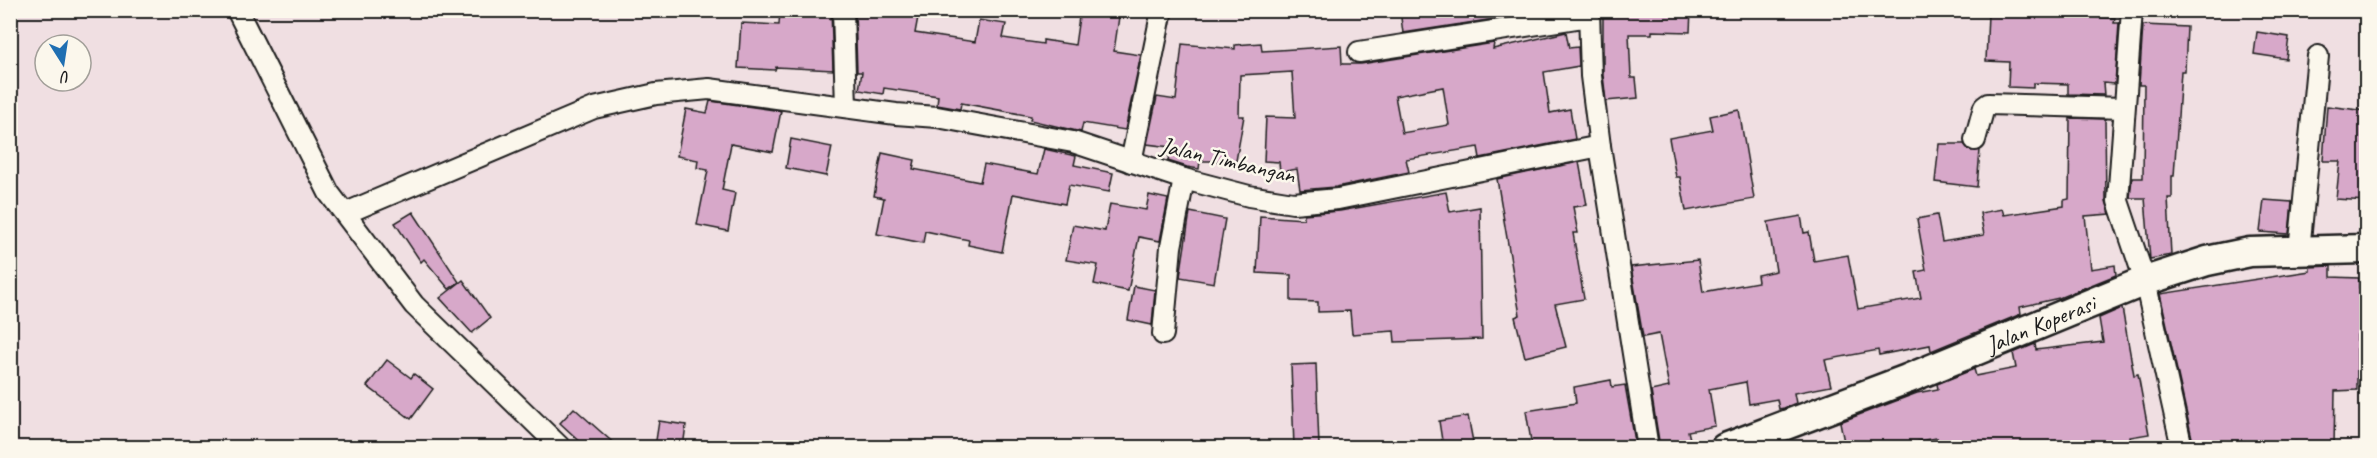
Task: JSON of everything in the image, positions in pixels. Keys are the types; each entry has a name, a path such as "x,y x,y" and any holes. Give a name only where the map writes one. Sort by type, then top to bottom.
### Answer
{"street":[{"path":"237,10 329,193 414,305 561,447"},
{"path":"843,10 846,107"},
{"path":"1131,162 1162,10"},
{"path":"2132,10 2123,108 2118,201 2145,281 2182,447"},
{"path":"1359,52 1589,13 1591,76 1600,146 1648,447"},
{"path":"2299,251 2318,56"},
{"name":"Jalan Timbangan","path":"346,213 594,108 656,93 709,89 937,117 1062,140 1098,149 1184,179 1257,197 1293,203 1314,202 1600,146"},
{"path":"1975,140 1984,107 1988,104 2123,108"},
{"path":"1163,334 1171,247 1184,179"},
{"name":"Jalan Koperasi","path":"1725,447 1907,380 2145,281 2206,261 2250,252 2367,249"}],"building":[{"path":"780,10 831,10 833,70 738,68 741,23 779,25"},
{"path":"855,10 889,10 888,13 918,17 915,33 975,42 979,20 1006,24 1003,38 1043,44 1043,40 1075,45 1080,10 1120,10 1114,51 1141,55 1125,130 1083,123 1081,132 1030,120 1031,116 961,103 960,109 937,105 938,96 884,88 883,94 859,90 862,72 857,72"},
{"path":"1400,10 1494,10 1494,19 1403,33"},
{"path":"1603,10 1691,10 1690,32 1652,31 1652,34 1629,34 1631,78 1636,78 1638,98 1606,101 1603,75"},
{"path":"1988,14 2115,18 2114,23 2119,23 2115,84 2103,83 2104,95 2068,94 2068,84 2033,83 2033,88 2008,87 2009,62 1986,61"},
{"path":"2143,25 2187,27 2185,71 2181,71 2172,198 2168,198 2171,255 2150,259 2145,198 2130,198 2132,178 2143,178 2144,85 2139,85"},
{"path":"1566,32 1569,48 1578,47 1579,66 1544,72 1550,113 1570,109 1575,139 1480,158 1478,147 1406,159 1409,172 1336,187 1300,190 1297,169 1280,172 1279,162 1264,161 1266,117 1295,118 1292,72 1240,75 1239,116 1244,116 1236,161 1200,161 1199,169 1187,167 1168,161 1170,147 1147,144 1157,97 1176,100 1182,44 1235,49 1235,45 1261,43 1262,51 1341,46 1342,64 1361,64 1494,43 1493,49","holes":["1443,87 1449,125 1402,133 1395,96"]},
{"path":"2257,32 2289,37 2286,59 2254,54"},
{"path":"710,101 781,111 773,152 731,144 722,190 735,193 728,231 697,225 708,170 697,168 698,160 677,156 686,109 707,113"},
{"path":"2327,106 2367,111 2367,201 2336,199 2340,161 2323,161"},
{"path":"1739,110 1754,199 1686,211 1680,177 1676,177 1669,138 1713,130 1710,116"},
{"path":"2070,118 2105,119 2106,201 2110,214 2085,216 2091,269 2115,265 2116,275 2059,298 2020,307 2021,314 1931,351 1930,345 1879,355 1878,350 1825,360 1831,386 1794,393 1796,403 1784,408 1779,409 1777,399 1749,404 1746,382 1709,389 1715,426 1688,431 1692,447 1660,447 1651,391 1669,387 1659,334 1643,337 1631,267 1698,260 1703,292 1758,282 1757,275 1776,271 1768,222 1801,216 1804,233 1809,232 1814,261 1848,255 1858,309 1921,298 1916,272 1926,270 1917,219 1937,215 1942,242 1984,235 1980,213 2002,209 2004,215 2064,206 2064,200 2069,199"},
{"path":"791,139 832,147 826,176 786,168"},
{"path":"1939,144 1964,144 1971,151 1980,150 1977,187 1935,182"},
{"path":"1044,149 1076,156 1074,165 1113,173 1109,192 1069,185 1065,204 1013,194 1002,252 968,245 969,240 925,231 923,243 877,234 884,198 874,196 882,153 915,160 913,169 980,182 984,164 1038,174"},
{"path":"1579,162 1587,205 1573,207 1578,233 1573,233 1584,299 1555,304 1566,347 1525,357 1515,317 1520,315 1497,179"},
{"path":"1446,192 1450,212 1480,207 1482,339 1395,342 1394,331 1352,334 1350,311 1318,312 1318,302 1291,301 1291,275 1257,273 1260,216 1304,219 1304,214 1340,211"},
{"path":"1149,195 1168,199 1160,241 1139,237 1128,291 1094,284 1098,265 1066,260 1073,225 1105,231 1110,204 1146,210"},
{"path":"2264,200 2292,202 2289,234 2260,232"},
{"path":"413,212 459,282 449,289 424,259 421,262 395,223"},
{"path":"1190,212 1225,219 1214,283 1180,277"},
{"path":"2331,266 2331,277 2359,278 2359,288 2367,288 2367,335 2357,335 2357,390 2335,391 2334,447 2296,447 2296,442 2264,447 2194,447 2160,294 2310,271 2310,267"},
{"path":"463,280 490,318 472,333 440,298"},
{"path":"1134,286 1155,290 1152,325 1128,320"},
{"path":"2122,308 2134,375 2138,374 2149,434 2130,437 2132,447 1938,447 1937,438 1888,447 1845,447 1840,422 1917,393 1938,389 1937,384 1974,369 1976,376 2016,368 2013,353 2035,344 2036,350 2103,342 2099,318"},
{"path":"387,360 411,378 414,374 433,389 411,419 367,386"},
{"path":"1316,364 1319,447 1294,447 1291,365"},
{"path":"1611,380 1612,387 1625,385 1636,447 1532,447 1526,411 1576,403 1574,387"},
{"path":"574,408 618,447 586,447 560,423"},
{"path":"1468,416 1474,447 1443,447 1439,421"},
{"path":"659,421 686,425 683,447 655,447"}]}
